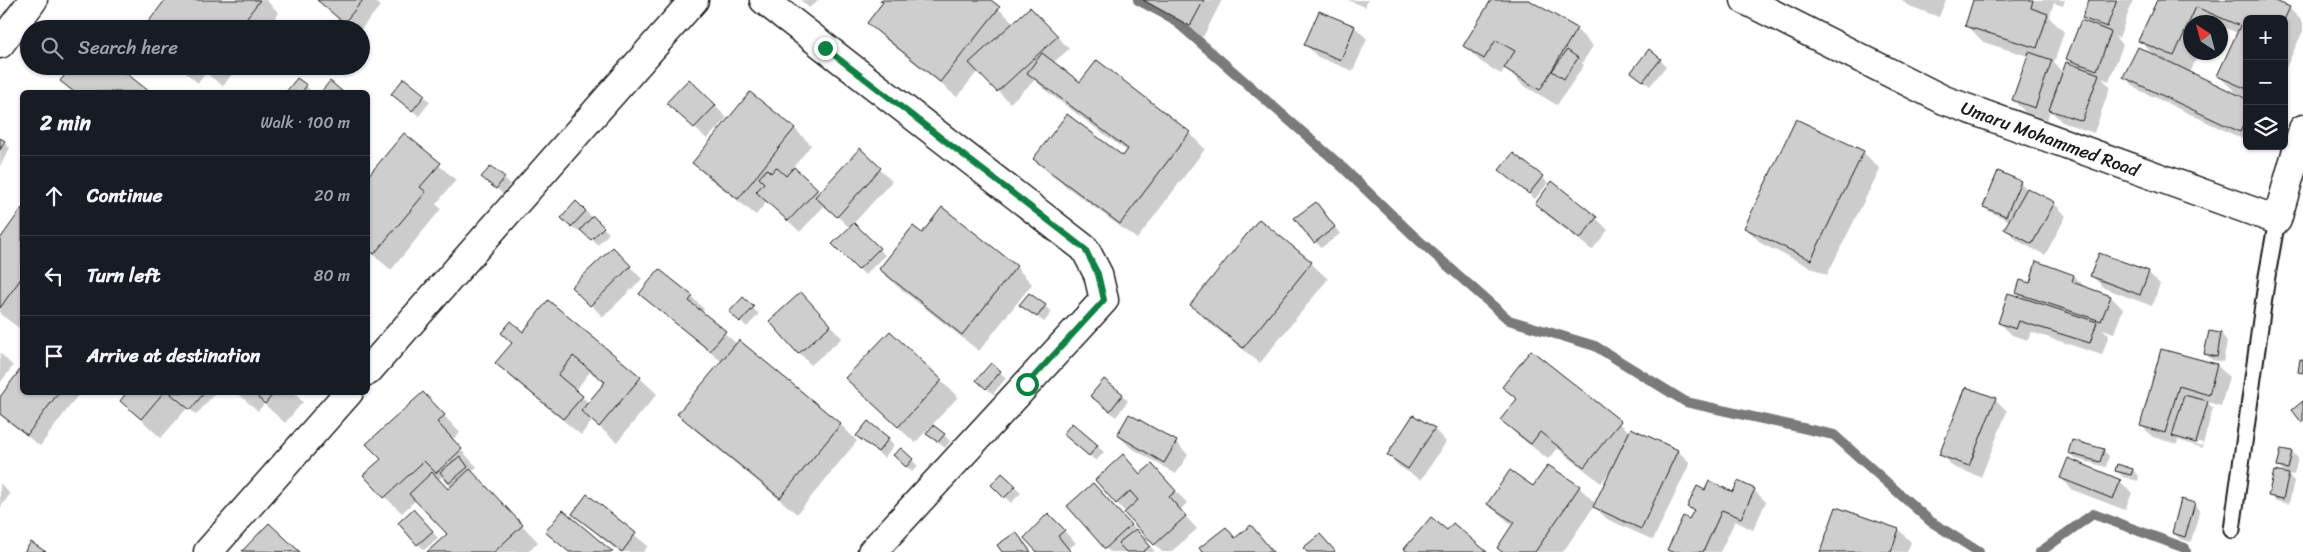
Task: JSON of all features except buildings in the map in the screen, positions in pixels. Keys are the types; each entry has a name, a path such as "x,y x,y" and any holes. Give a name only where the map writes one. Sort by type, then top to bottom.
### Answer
{"street":[{"path":"0,44 33,0"},
{"path":"370,369 694,0"},
{"path":"764,0 1085,249 1098,274 1104,300 872,552"},
{"name":"Umaru Mohammed Road","path":"1745,0 1944,100 2277,220"},
{"path":"2277,220 2303,129"},
{"path":"208,552 345,395"}],"lane":[{"path":"2232,530 2264,296 2277,220"}],"waterway":[{"path":"1138,0 1172,18 1339,164 1415,237 1509,320 1595,346 1686,402 1834,435 1930,521 1979,552"},
{"path":"2040,552 2093,514 2185,548 2186,552"}],"route":[{"path":"825,48 1085,249 1098,274 1104,300 1027,384"}]}
